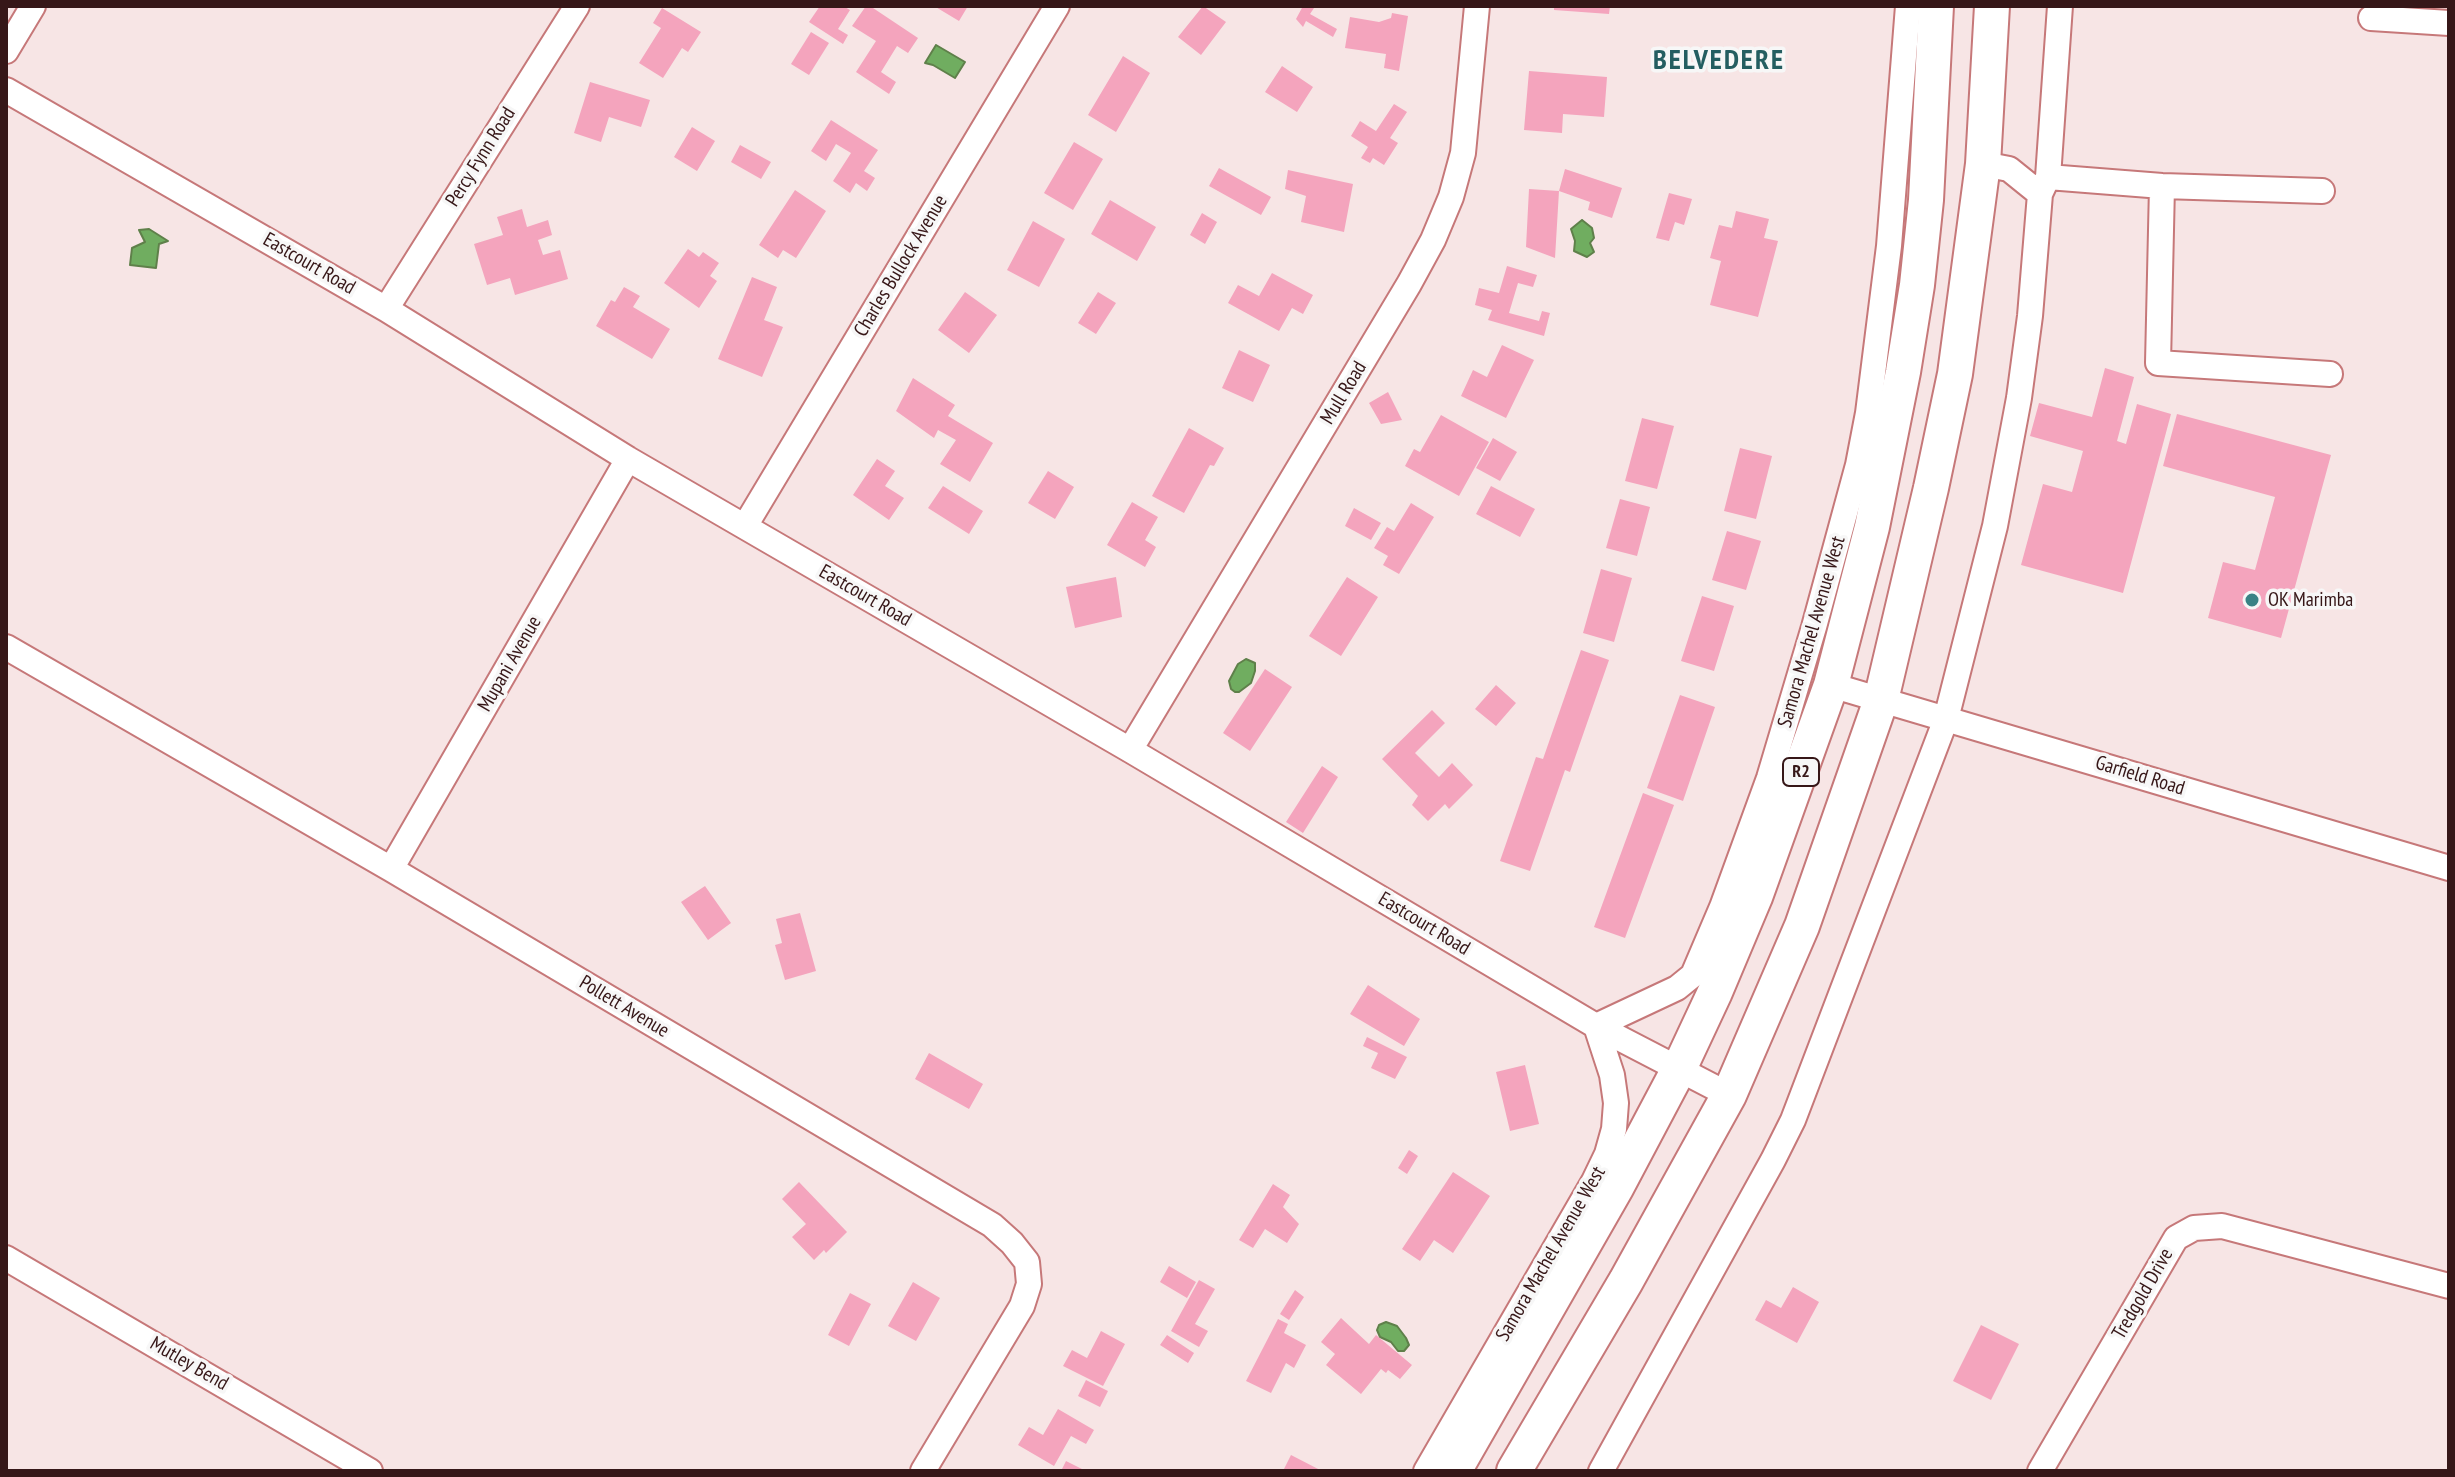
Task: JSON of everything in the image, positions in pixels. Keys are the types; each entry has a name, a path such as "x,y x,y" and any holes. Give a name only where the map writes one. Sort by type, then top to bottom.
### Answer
{"highway":[{"name":"Samora Machel Avenue West","path":"1454,1471 1553,1302 1679,1069 1755,897 1831,685 1872,527 1917,285 1926,200 1936,6"},
{"path":"1514,1471 1626,1281 1729,1095 1802,926 1881,700 1955,374 1983,164 1992,6"}],"street":[{"path":"6,51 33,6"},
{"name":"Percy Fynn Road","path":"386,309 577,6"},
{"name":"Charles Bullock Avenue","path":"745,526 1057,6"},
{"name":"Mull Road","path":"1130,750 1433,240 1451,197 1463,153 1477,6"},
{"name":"Samora Machel Avenue West","path":"1426,1471 1607,1154 1614,1129 1616,1103 1612,1075 1596,1026 1677,988 1693,975 1747,841 1788,719 1858,465 1868,413 1889,246 1908,6"},
{"path":"1601,1471 1793,1120 1946,719 1995,526 2016,413 2030,316 2060,6"},
{"path":"2371,18 2449,23"},
{"name":"Eastcourt Road","path":"6,90 386,309 628,459 1130,750 1596,1026 1729,1095"},
{"path":"1983,164 2009,169 2044,186 2322,191"},
{"path":"2162,186 2158,363 2330,374"},
{"name":"Mupani Avenue","path":"391,869 628,459"},
{"name":"Pollett Avenue","path":"6,647 391,869 992,1225 1027,1262 1029,1284 1022,1306 923,1471"},
{"name":"Garfield Road","path":"1831,685 2449,868"},
{"name":"Tredgold Drive","path":"2040,1471 2176,1238 2194,1228 2222,1226 2449,1286"},
{"name":"Mutley Bend","path":"6,1258 370,1471"}],"shaded area":[{"path":"936,45 965,62 955,78 925,63"},
{"path":"1582,220 1592,228 1594,238 1590,243 1594,252 1587,257 1574,251 1571,229"},
{"path":"149,229 168,241 159,244 156,268 130,265 132,248 145,242 139,230"},
{"path":"1246,659 1255,663 1251,683 1235,692 1229,681 1238,664"},
{"path":"1386,1322 1397,1326 1406,1338 1409,1345 1404,1351 1398,1351 1391,1342 1380,1337 1377,1330 1379,1325"}],"building":[{"path":"820,6 843,6 850,10 838,29 848,35 843,44 809,22"},
{"path":"866,6 918,38 908,53 897,46 881,72 896,82 889,94 856,72 876,41 852,26"},
{"path":"934,6 968,6 959,21"},
{"path":"1203,6 1226,22 1201,55 1178,37"},
{"path":"1303,6 1314,8 1310,14 1337,29 1333,37 1306,21 1303,27 1296,19"},
{"path":"1554,6 1610,6 1609,14 1554,10"},
{"path":"662,8 701,32 688,52 682,48 663,78 639,63 661,28 653,23"},
{"path":"1392,13 1408,16 1399,71 1384,68 1386,54 1345,48 1350,17 1379,22 1391,18"},
{"path":"811,32 829,43 809,75 791,64"},
{"path":"1123,56 1150,73 1116,132 1088,115"},
{"path":"1282,66 1313,87 1297,112 1265,92"},
{"path":"1529,71 1607,77 1604,117 1563,114 1562,133 1524,130"},
{"path":"590,82 650,100 641,127 609,117 601,142 574,133"},
{"path":"1394,104 1407,112 1390,138 1398,143 1384,165 1373,158 1370,163 1361,158 1368,147 1351,136 1360,121 1376,131"},
{"path":"831,120 878,150 864,171 875,178 867,191 856,183 850,193 833,181 851,153 836,144 826,161 811,151"},
{"path":"692,127 715,141 697,171 674,157"},
{"path":"1074,142 1103,159 1073,210 1044,193"},
{"path":"740,145 771,162 761,179 731,162"},
{"path":"1219,168 1271,197 1261,215 1209,186"},
{"path":"1565,169 1622,188 1612,218 1588,210 1590,202 1559,191"},
{"path":"1288,170 1353,184 1344,232 1301,222 1306,196 1285,189"},
{"path":"1529,189 1559,191 1555,258 1526,247"},
{"path":"795,190 826,211 796,258 783,250 778,258 759,245"},
{"path":"1669,193 1692,199 1684,225 1675,222 1669,241 1656,238"},
{"path":"1110,200 1156,227 1137,261 1091,234"},
{"path":"522,209 527,227 548,220 552,235 538,240 543,255 560,250 568,279 515,295 510,278 487,285 474,244 503,235 497,217"},
{"path":"1736,211 1769,219 1764,238 1778,241 1758,317 1710,305 1721,261 1710,258 1719,225 1732,228"},
{"path":"1202,213 1217,222 1205,244 1190,235"},
{"path":"1033,221 1065,239 1039,287 1007,270"},
{"path":"688,249 699,257 703,252 719,263 710,276 717,281 699,308 664,283"},
{"path":"1507,266 1537,275 1533,287 1518,283 1509,313 1539,321 1542,311 1550,313 1544,336 1488,320 1492,310 1475,305 1479,288 1499,293"},
{"path":"1272,273 1313,295 1303,314 1292,308 1279,331 1228,303 1238,285 1259,296"},
{"path":"752,277 777,287 764,320 783,327 762,377 718,359"},
{"path":"624,287 640,296 633,307 670,329 652,359 596,326 611,300 615,302"},
{"path":"965,292 997,315 969,353 938,330"},
{"path":"1098,292 1116,303 1096,334 1078,323"},
{"path":"1502,345 1534,360 1506,418 1461,396 1473,370 1487,377"},
{"path":"1239,350 1270,365 1253,402 1222,388"},
{"path":"2105,368 2134,377 2117,441 2126,444 2137,404 2171,414 2123,593 2021,565 2043,484 2072,492 2083,451 2030,436 2039,403 2092,417"},
{"path":"913,378 955,405 948,416 993,443 970,482 940,464 956,440 938,430 934,438 896,411"},
{"path":"1388,392 1402,420 1381,424 1369,403"},
{"path":"2177,414 2331,455 2281,638 2208,618 2223,562 2255,570 2275,497 2163,466"},
{"path":"1441,415 1489,442 1459,496 1405,466 1414,449 1420,452"},
{"path":"1642,418 1674,426 1657,489 1625,481"},
{"path":"1189,428 1224,448 1214,466 1210,465 1184,513 1152,496"},
{"path":"1493,438 1517,452 1500,481 1476,468"},
{"path":"1740,448 1772,456 1756,519 1724,511"},
{"path":"877,459 895,471 885,486 904,498 889,520 853,495"},
{"path":"1048,471 1074,487 1055,519 1028,503"},
{"path":"943,486 983,511 969,534 928,508"},
{"path":"1491,486 1535,509 1520,537 1476,514"},
{"path":"1620,499 1650,507 1637,556 1606,548"},
{"path":"1132,502 1158,517 1145,540 1156,547 1145,567 1107,545"},
{"path":"1411,503 1434,517 1399,574 1383,565 1388,556 1374,548 1387,527 1394,531"},
{"path":"1354,508 1381,523 1371,540 1345,526"},
{"path":"1727,531 1761,541 1746,590 1712,580"},
{"path":"1601,569 1632,578 1614,642 1583,633"},
{"path":"1116,577 1122,617 1075,628 1066,587"},
{"path":"1347,577 1378,597 1341,656 1309,636"},
{"path":"1702,596 1734,606 1714,671 1681,661"},
{"path":"1581,650 1609,660 1570,772 1565,770 1530,871 1500,861 1536,757 1543,759"},
{"path":"1265,669 1292,687 1250,751 1223,733"},
{"path":"1496,685 1516,703 1496,726 1475,709"},
{"path":"1680,695 1715,707 1683,801 1647,788"},
{"path":"1432,710 1445,723 1415,753 1439,777 1452,763 1473,785 1449,809 1445,804 1428,821 1412,805 1418,796 1382,759"},
{"path":"1322,766 1338,777 1303,833 1286,822"},
{"path":"1643,793 1674,805 1625,938 1594,927"},
{"path":"705,886 731,923 708,940 681,902"},
{"path":"800,913 816,971 785,980 775,945 782,943 776,919"},
{"path":"1368,985 1420,1019 1404,1046 1350,1014"},
{"path":"1367,1037 1407,1057 1395,1079 1371,1068 1378,1053 1363,1046"},
{"path":"929,1053 983,1084 969,1109 915,1079"},
{"path":"1525,1065 1539,1124 1510,1131 1496,1072"},
{"path":"1409,1150 1418,1156 1407,1174 1398,1168"},
{"path":"1453,1172 1490,1196 1453,1253 1434,1240 1420,1261 1402,1249"},
{"path":"799,1182 847,1232 826,1253 824,1250 814,1260 792,1237 806,1224 782,1199"},
{"path":"1273,1184 1290,1195 1283,1207 1299,1224 1287,1243 1265,1229 1253,1248 1239,1240"},
{"path":"1169,1266 1196,1282 1187,1298 1160,1282"},
{"path":"1199,1280 1215,1289 1195,1324 1208,1331 1199,1347 1171,1331"},
{"path":"913,1282 940,1298 916,1341 888,1326"},
{"path":"1793,1287 1819,1302 1797,1343 1755,1320 1766,1300 1781,1308"},
{"path":"1295,1290 1304,1297 1289,1320 1280,1314"},
{"path":"850,1293 871,1304 849,1346 828,1335"},
{"path":"1341,1318 1369,1344 1376,1335 1412,1365 1400,1379 1381,1369 1361,1394 1326,1365 1335,1354 1321,1342"},
{"path":"1278,1319 1288,1324 1284,1333 1306,1345 1294,1368 1286,1363 1271,1393 1246,1381"},
{"path":"1981,1325 2019,1344 1991,1400 1953,1381"},
{"path":"1101,1331 1125,1344 1103,1386 1063,1366 1072,1350 1087,1358"},
{"path":"1167,1335 1194,1353 1188,1363 1160,1345"},
{"path":"1086,1380 1108,1391 1100,1407 1078,1396"},
{"path":"1058,1409 1094,1430 1086,1444 1071,1436 1054,1466 1018,1445 1029,1427 1043,1435"},
{"path":"1291,1455 1322,1471 1283,1471"},
{"path":"1066,1461 1086,1471 1061,1471"}],"place":[{"name":"OK Marimba","path":"2252,600"}],"district":[{"name":"BELVEDERE","path":"1719,61"}]}
